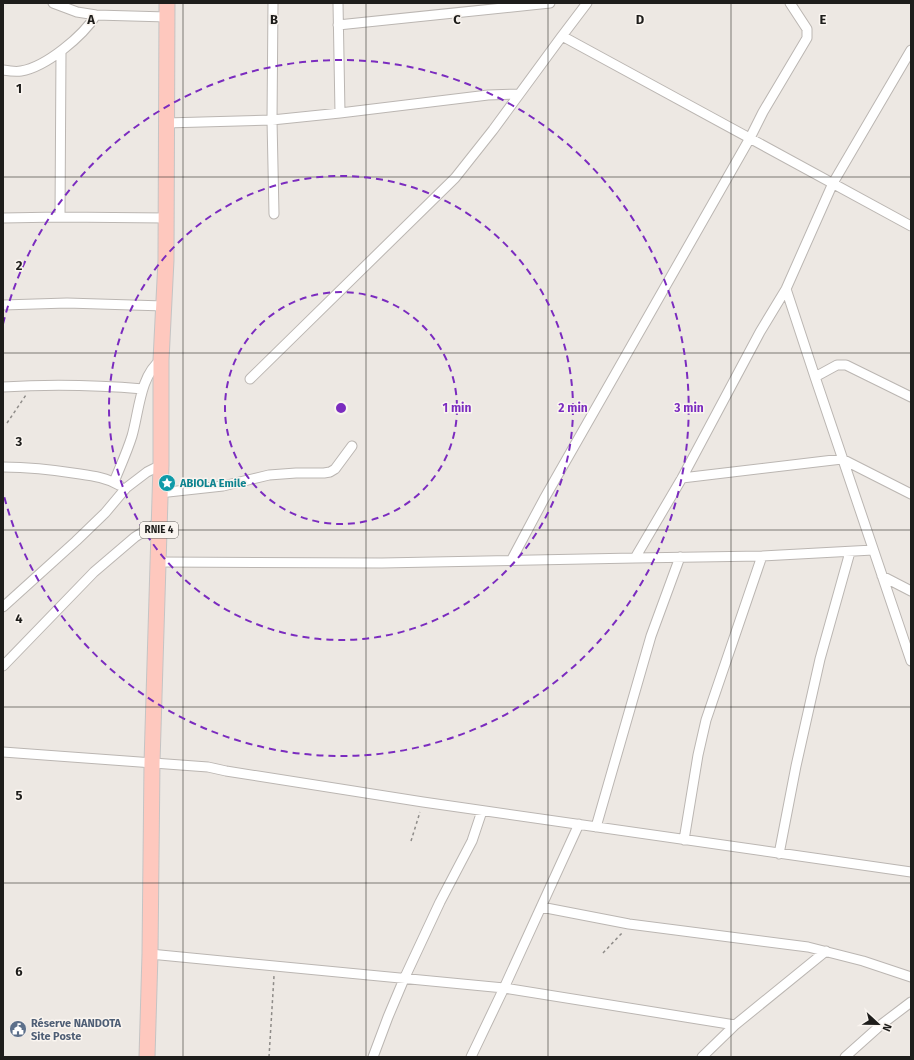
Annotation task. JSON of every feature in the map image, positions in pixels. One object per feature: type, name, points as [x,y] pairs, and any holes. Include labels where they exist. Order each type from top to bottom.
[{"type":"main road","name":"RNIE 4","points":[[147,1057],[150,954],[152,763],[161,465],[161,360],[166,218],[167,10]]},
{"type":"street","points":[[53,3],[77,12],[96,14],[167,10]]},
{"type":"street","points":[[273,3],[272,120],[274,214]]},
{"type":"street","points":[[338,3],[340,113]]},
{"type":"street","points":[[338,25],[550,3]]},
{"type":"street","points":[[250,379],[455,178],[493,130],[587,3]]},
{"type":"street","points":[[512,560],[544,499],[750,138],[763,112],[807,38],[807,29],[790,3]]},
{"type":"street","points":[[3,70],[21,71],[35,67],[61,51],[91,24],[96,14]]},
{"type":"street","points":[[562,36],[911,226]]},
{"type":"street","points":[[635,558],[682,478],[760,332],[786,289],[833,183],[911,50]]},
{"type":"street","points":[[60,217],[61,51]]},
{"type":"street","points":[[166,123],[272,120],[488,95],[519,94]]},
{"type":"street","points":[[3,218],[166,218]]},
{"type":"street","points":[[786,289],[911,661]]},
{"type":"street","points":[[3,305],[67,303],[164,306]]},
{"type":"street","points":[[114,482],[132,435],[150,370],[161,360]]},
{"type":"street","points":[[815,377],[838,365],[846,365],[911,397]]},
{"type":"street","points":[[3,387],[33,385],[100,386],[144,389]]},
{"type":"street","points":[[159,493],[223,486],[268,475],[296,473],[324,474],[335,469],[352,446]]},
{"type":"street","points":[[682,478],[842,459],[911,494]]},
{"type":"street","points":[[3,607],[76,542],[105,513],[126,488],[147,472],[161,465]]},
{"type":"street","points":[[3,467],[54,470],[114,482],[126,488]]},
{"type":"street","points":[[3,666],[104,562],[135,536],[159,522]]},
{"type":"street","points":[[159,562],[382,562],[762,556],[873,550]]},
{"type":"street","points":[[779,854],[796,766],[820,659],[850,552]]},
{"type":"street","points":[[684,840],[698,755],[706,720],[762,556]]},
{"type":"street","points":[[596,827],[651,636],[680,557]]},
{"type":"street","points":[[882,576],[911,591]]},
{"type":"street","points":[[3,752],[208,767],[226,772],[482,811],[911,872]]},
{"type":"street","points":[[373,1057],[404,979],[440,902],[472,841],[482,811]]},
{"type":"street","points":[[471,1057],[579,824]]},
{"type":"street","points":[[541,908],[630,924],[808,947],[863,961],[911,977]]},
{"type":"street","points":[[702,1057],[735,1026],[826,951]]},
{"type":"street","points":[[150,954],[504,988],[735,1026]]},
{"type":"street","points":[[845,1057],[882,1024],[911,1002]]},
{"type":"path","points":[[7,423],[33,385]]},
{"type":"path","points":[[411,841],[423,802]]},
{"type":"path","points":[[603,953],[630,924]]},
{"type":"path","points":[[269,1057],[275,966]]},
{"type":"place","name":"ABIOLA Emile","points":[[167,483]]},
{"type":"place","name":"Réserve NANDOTA Site Poste","points":[[18,1029]]}]
